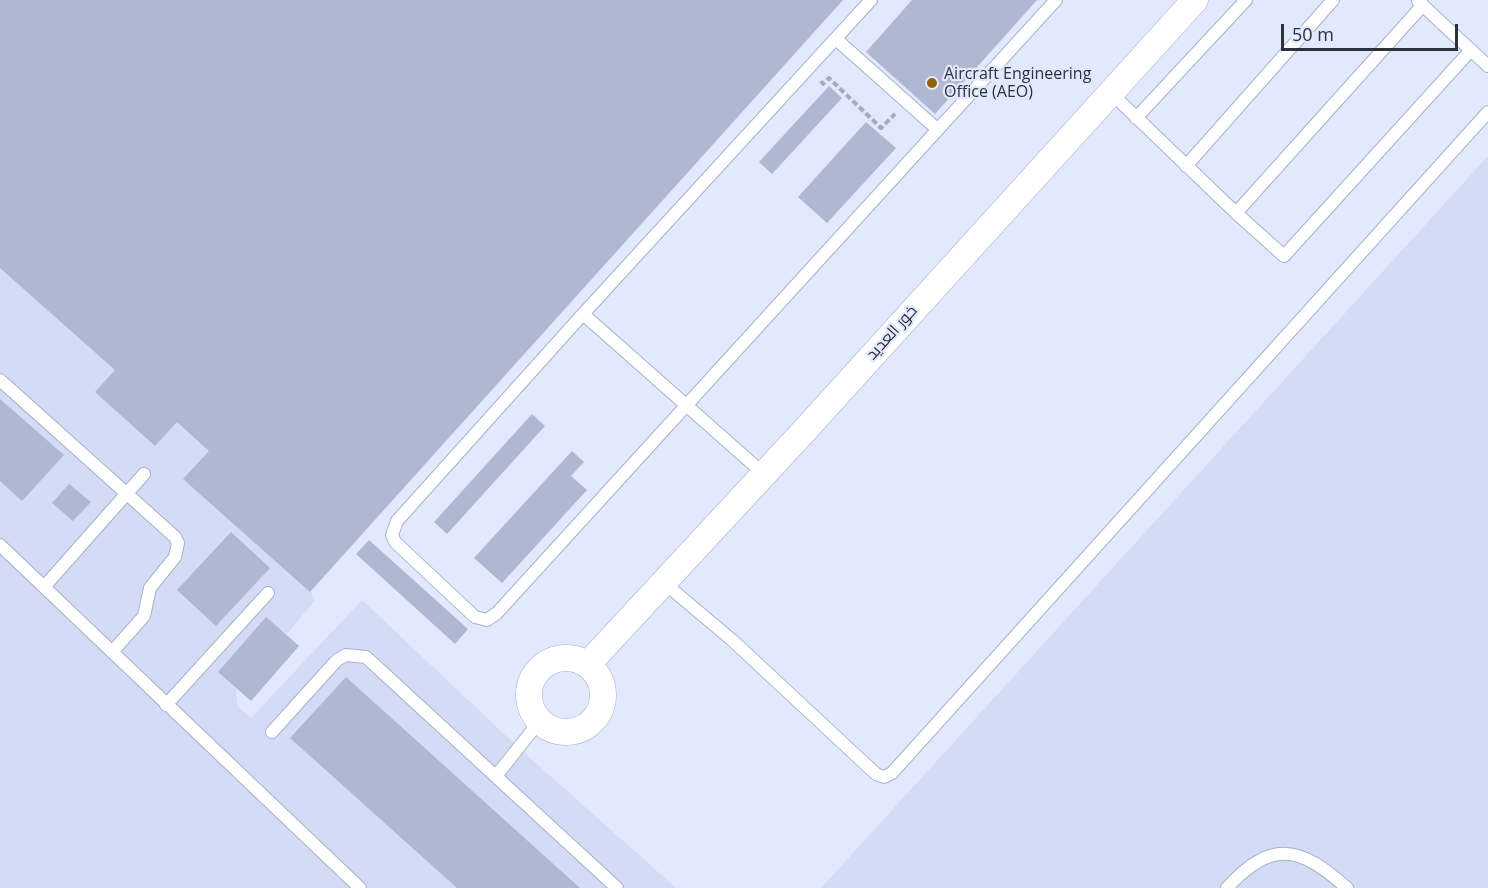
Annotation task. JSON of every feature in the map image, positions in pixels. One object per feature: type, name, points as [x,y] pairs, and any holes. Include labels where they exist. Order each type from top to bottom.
[{"type":"street","name":"خور العديد","points":[[588,664],[1195,0]]},
{"type":"street","points":[[564,657],[588,664],[602,683],[604,696],[602,708],[595,719],[574,732],[556,731],[539,722],[529,700],[529,688],[538,671],[552,660],[564,657]]},
{"type":"lane","points":[[871,0],[582,314],[408,507],[394,528],[392,535],[400,548],[475,617],[487,620],[497,613],[1056,0]]},
{"type":"lane","points":[[1136,118],[1246,0]]},
{"type":"lane","points":[[1186,166],[1333,0]]},
{"type":"lane","points":[[1236,213],[1420,3],[1488,66]]},
{"type":"lane","points":[[836,39],[937,129]]},
{"type":"lane","points":[[1110,92],[1284,256],[1471,50]]},
{"type":"lane","points":[[663,582],[732,640],[876,774],[884,777],[892,773],[1488,112]]},
{"type":"lane","points":[[582,314],[764,474]]},
{"type":"lane","points":[[0,380],[175,537],[178,551],[150,588],[141,621],[112,652]]},
{"type":"lane","points":[[44,586],[144,474]]},
{"type":"lane","points":[[0,545],[360,888]]},
{"type":"lane","points":[[166,705],[268,593]]},
{"type":"lane","points":[[272,732],[337,660],[346,655],[357,654],[366,657],[617,888]]},
{"type":"lane","points":[[496,776],[539,722]]},
{"type":"lane","points":[[1227,888],[1252,863],[1267,856],[1284,854],[1300,855],[1316,862],[1347,888]]},
{"type":"path","points":[[806,69],[823,84],[829,78],[881,128],[908,103]]},
{"type":"shaded area","points":[[0,0],[315,600],[286,635],[299,646],[251,701],[236,688],[238,707],[251,718],[362,600],[520,749],[676,888],[0,888]]},
{"type":"shaded area","points":[[1488,156],[1488,888],[821,888]]},
{"type":"building","points":[[0,0],[843,0],[310,592],[183,479],[209,451],[177,422],[155,446],[95,392],[115,370],[0,268]]},
{"type":"building","name":"Aircraft Engineering Office (AEO)","points":[[912,0],[1037,0],[935,114],[866,52]]},
{"type":"building","points":[[829,86],[842,98],[772,174],[759,162]]},
{"type":"building","points":[[866,122],[896,148],[827,223],[798,197]]},
{"type":"building","points":[[0,399],[64,455],[22,501],[0,481]]},
{"type":"building","points":[[532,414],[545,426],[447,534],[434,522]]},
{"type":"building","points":[[572,451],[584,462],[571,476],[587,490],[502,583],[474,558]]},
{"type":"building","points":[[69,484],[91,502],[73,521],[52,503]]},
{"type":"building","points":[[231,532],[270,568],[216,626],[177,590]]},
{"type":"building","points":[[369,540],[468,629],[455,644],[356,554]]},
{"type":"building","points":[[266,617],[299,646],[251,701],[218,672]]},
{"type":"building","points":[[346,677],[580,888],[457,888],[290,738]]},
{"type":"place","name":"Aircraft Engineering Office (AEO)","points":[[932,83]]}]
